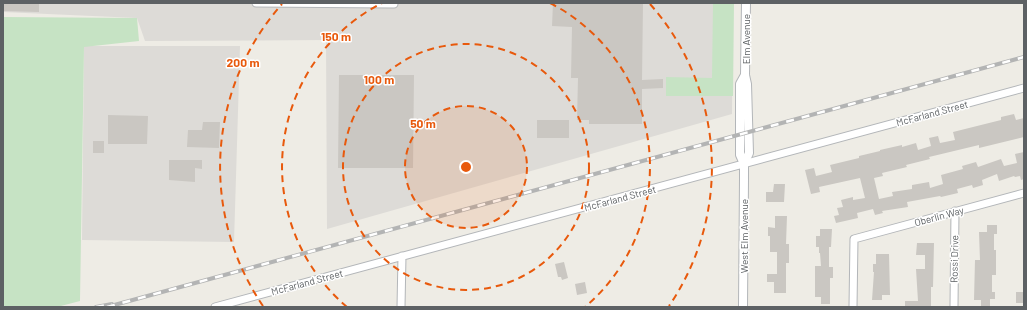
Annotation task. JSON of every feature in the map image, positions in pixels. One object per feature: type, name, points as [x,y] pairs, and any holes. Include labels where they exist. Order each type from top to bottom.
[{"type":"street","points":[[256,3],[394,4]]},
{"type":"street","name":"Elm Avenue","points":[[744,134],[747,84],[745,75],[746,3]]},
{"type":"street","name":"McFarland Street","points":[[216,307],[1024,88]]},
{"type":"street","name":"West Elm Avenue","points":[[743,307],[744,164],[749,153],[744,134]]},
{"type":"street","name":"Oberlin Way","points":[[853,307],[854,239],[1024,193]]},
{"type":"street","name":"Rossi Drive","points":[[954,307],[955,211]]},
{"type":"street","points":[[401,307],[402,256]]},
{"type":"shaded area","points":[[3,3],[733,3],[732,114],[327,229],[326,40],[145,41],[137,18],[3,12]]},
{"type":"shaded area","points":[[84,46],[240,46],[234,242],[82,240]]},
{"type":"green space","points":[[713,3],[734,3],[733,96],[666,96],[666,77],[712,78]]},
{"type":"green space","points":[[3,17],[137,18],[139,41],[84,47],[80,301],[57,307],[3,307]]},
{"type":"building","points":[[3,3],[39,3],[39,12],[3,11]]},
{"type":"building","points":[[553,3],[643,3],[642,80],[663,79],[663,88],[642,89],[642,124],[589,124],[589,120],[577,120],[578,78],[571,78],[572,27],[552,26]]},
{"type":"building","points":[[339,75],[414,75],[413,168],[338,168]]},
{"type":"building","points":[[1014,114],[1016,120],[1024,118],[1024,137],[979,148],[979,145],[929,157],[930,159],[906,165],[907,167],[882,173],[883,176],[874,178],[879,199],[893,196],[892,192],[912,189],[912,185],[929,182],[930,188],[943,184],[941,175],[963,169],[962,166],[976,162],[978,167],[1001,159],[1004,166],[1017,163],[1015,154],[1024,152],[1024,179],[1021,180],[1020,176],[1014,176],[999,181],[997,174],[982,180],[983,185],[973,188],[972,185],[957,189],[958,193],[907,202],[908,207],[882,211],[883,213],[875,215],[873,209],[857,213],[858,218],[836,223],[834,216],[839,215],[837,208],[843,207],[841,200],[853,197],[853,200],[865,198],[860,178],[819,187],[820,192],[811,194],[805,170],[814,168],[816,176],[832,172],[830,165],[859,158],[859,156],[880,150],[902,145],[902,147],[916,143],[918,150],[931,146],[929,138],[938,136],[940,143],[955,140],[953,132],[1001,120],[1001,117]]},
{"type":"building","points":[[108,115],[148,116],[147,144],[108,144]]},
{"type":"building","points":[[537,120],[569,120],[569,138],[537,138]]},
{"type":"building","points":[[203,122],[220,122],[219,148],[187,147],[188,130],[202,130]]},
{"type":"building","points":[[93,141],[104,141],[104,153],[93,153]]},
{"type":"building","points":[[169,160],[202,160],[202,169],[195,168],[195,182],[169,180]]},
{"type":"building","points":[[774,184],[785,184],[784,202],[766,202],[766,192],[773,192]]},
{"type":"building","points":[[775,216],[787,216],[786,244],[789,244],[789,263],[786,263],[786,293],[774,293],[774,282],[767,282],[767,274],[777,274],[777,252],[770,252],[770,236],[768,236],[768,227],[775,228]]},
{"type":"building","points":[[987,225],[997,225],[997,234],[994,234],[994,250],[996,250],[996,275],[992,275],[992,292],[995,292],[995,299],[990,299],[990,307],[981,307],[981,300],[974,300],[975,260],[980,260],[979,232],[987,232]]},
{"type":"building","points":[[820,229],[832,229],[831,247],[829,247],[829,267],[833,267],[833,278],[830,278],[830,304],[821,304],[821,297],[815,297],[815,266],[821,266],[819,247],[816,247],[816,236],[820,236]]},
{"type":"building","points":[[917,243],[934,243],[931,307],[905,307],[905,301],[918,301],[916,269],[925,269],[925,255],[916,255]]},
{"type":"building","points":[[876,254],[889,254],[890,295],[882,295],[882,300],[872,300],[874,272],[873,264],[876,264]]},
{"type":"building","points":[[564,262],[568,278],[562,280],[561,277],[558,277],[555,264]]},
{"type":"building","points":[[585,282],[587,293],[577,295],[575,284]]},
{"type":"building","points":[[1016,292],[1024,292],[1024,303],[1016,303]]},
{"type":"railway","points":[[107,307],[1024,57]]},
{"type":"railway","points":[[96,307],[112,304]]}]
